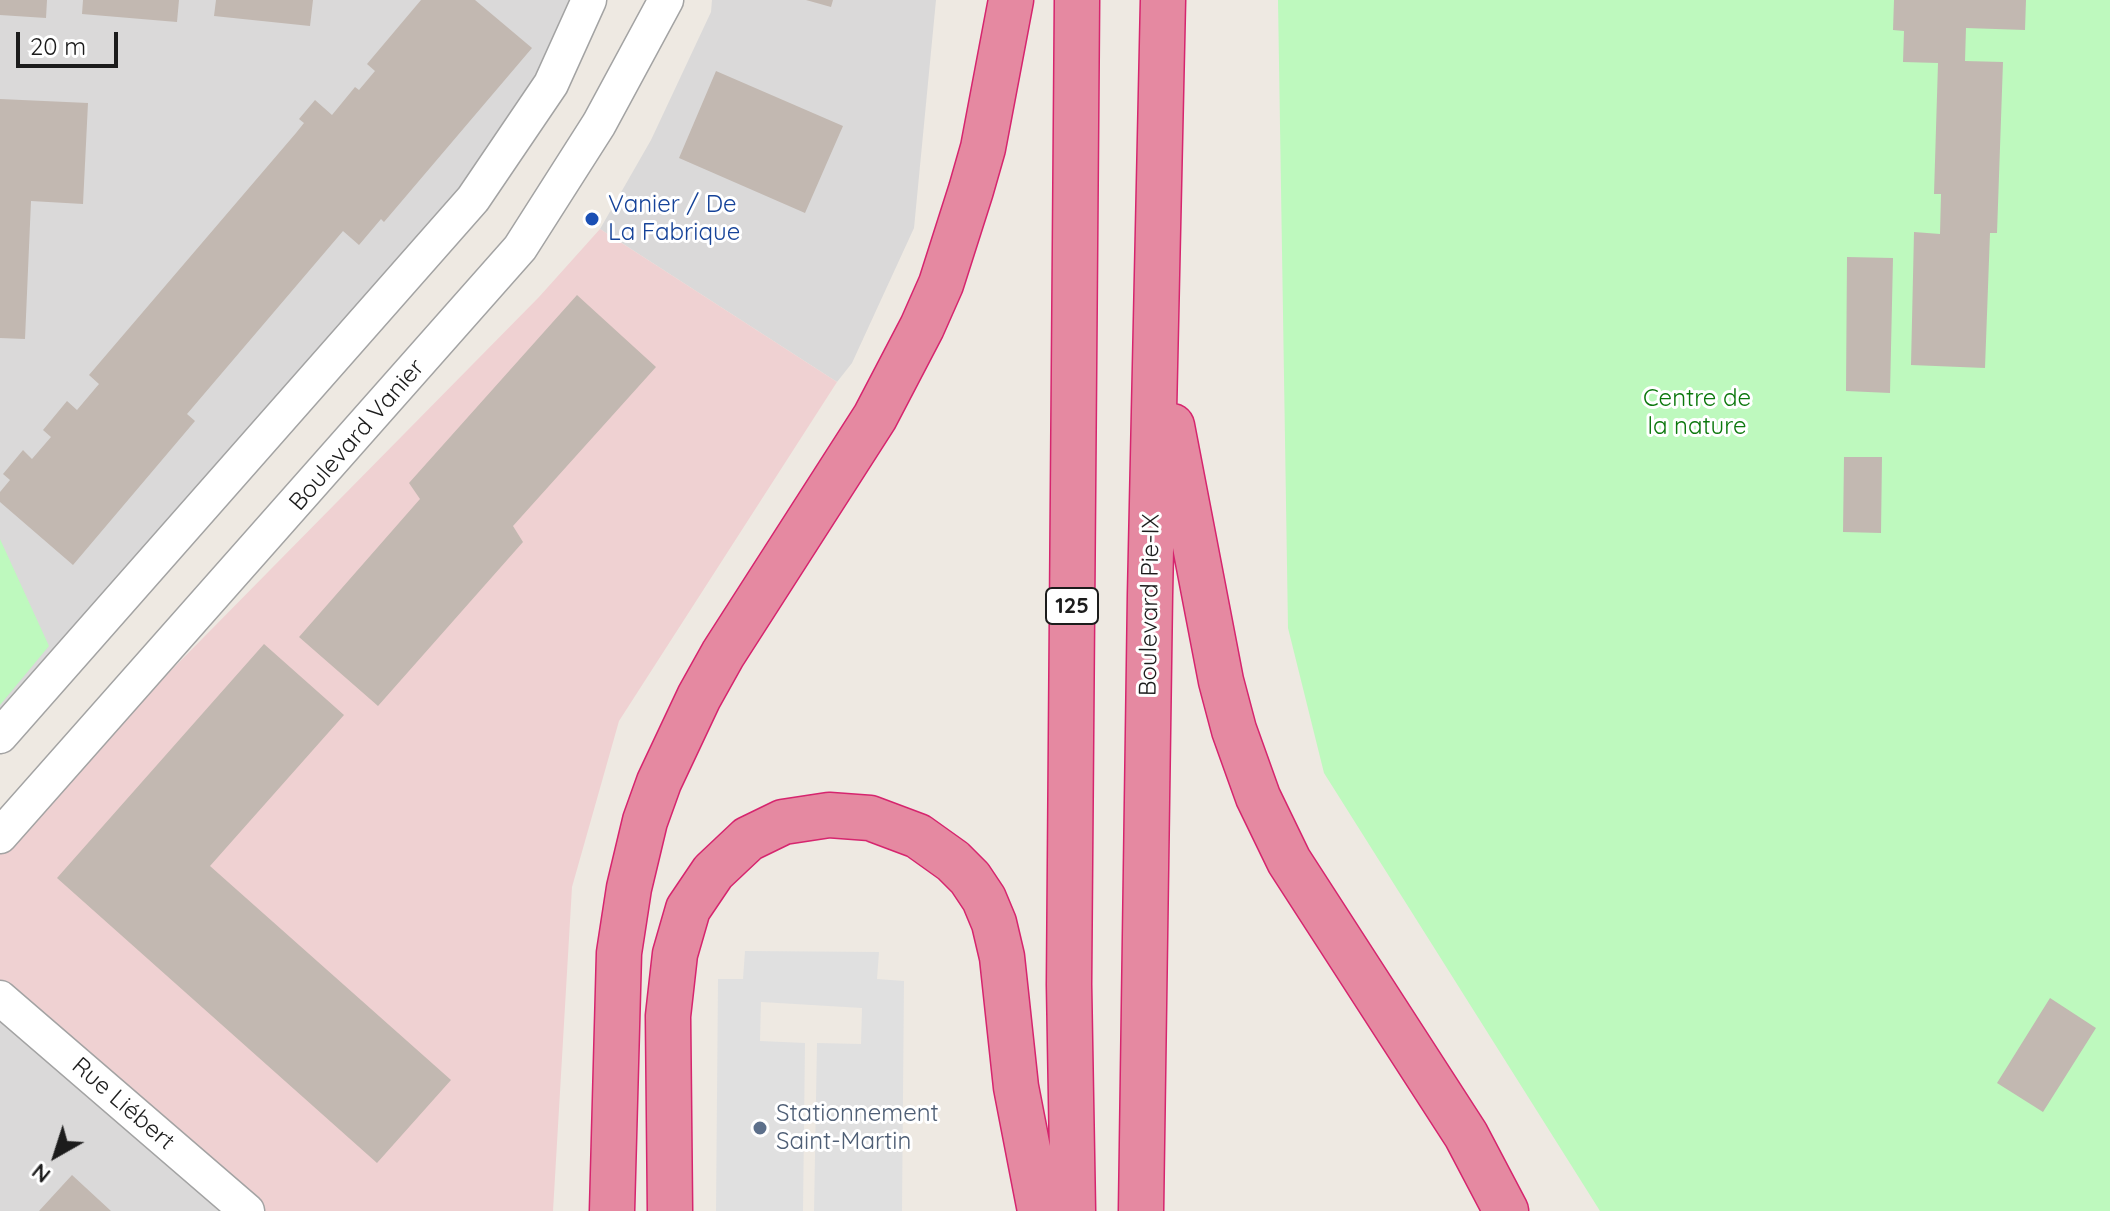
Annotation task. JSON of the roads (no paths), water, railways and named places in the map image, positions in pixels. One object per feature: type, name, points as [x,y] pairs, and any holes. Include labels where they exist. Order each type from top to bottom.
[{"type":"highway","points":[[612,1211],[619,953],[629,888],[645,821],[659,782],[723,654],[875,417],[922,327],[941,284],[983,148],[1011,0]]},
{"type":"highway","name":"125","points":[[1073,1211],[1069,969],[1077,0]]},
{"type":"highway","name":"Boulevard Pie-IX","points":[[1141,1211],[1142,1007],[1163,0]]},
{"type":"highway","points":[[1155,341],[1221,681],[1254,786],[1289,861],[1466,1135],[1506,1211]]},
{"type":"highway","points":[[670,1211],[668,1016],[672,971],[683,923],[695,897],[713,872],[748,839],[783,822],[829,815],[870,818],[918,836],[953,861],[970,878],[984,899],[994,923],[1002,957],[1016,1087],[1040,1211]]},
{"type":"street","points":[[0,736],[473,199],[551,84],[589,0]]},
{"type":"street","name":"Boulevard Vanier","points":[[0,836],[520,248],[599,124],[666,0]]},
{"type":"street","name":"Rue Liébert","points":[[0,998],[242,1209]]},
{"type":"place","name":"Vanier / De La Fabrique","points":[[592,219]]},
{"type":"place","name":"Stationnement Saint-Martin","points":[[760,1128]]},
{"type":"park label","name":"Centre de la nature","points":[[1697,413]]}]
